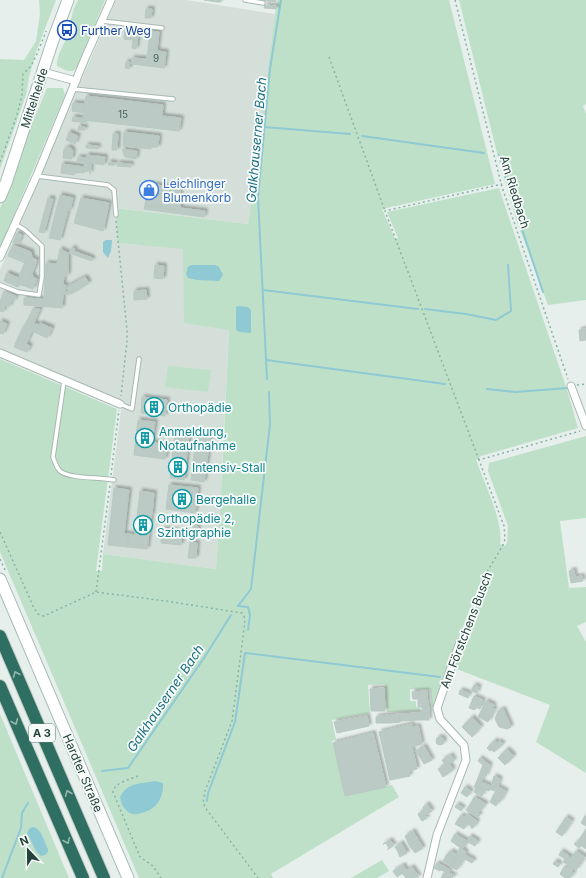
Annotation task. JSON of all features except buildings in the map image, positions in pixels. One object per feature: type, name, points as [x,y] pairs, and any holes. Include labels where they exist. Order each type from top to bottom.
[{"type":"highway","name":"A 3","points":[[0,636],[104,878]]},
{"type":"highway","name":"A 3","points":[[0,686],[83,878]]},
{"type":"main road","name":"Mittelheide","points":[[0,197],[11,169],[64,8],[68,0]]},
{"type":"main road","name":"Hardter Straße","points":[[0,579],[128,878]]},
{"type":"street","points":[[0,257],[111,0]]},
{"type":"street","points":[[43,72],[76,80]]},
{"type":"street","points":[[0,353],[120,404]]},
{"type":"street","points":[[570,386],[586,428]]},
{"type":"street","name":"Am Förstchens Busch","points":[[427,878],[437,835],[466,760],[464,745],[440,719],[437,708],[460,642]]},
{"type":"lane","points":[[245,0],[263,4]]},
{"type":"lane","points":[[102,21],[162,28]]},
{"type":"lane","points":[[73,89],[173,99]]},
{"type":"lane","points":[[36,176],[108,185],[114,190],[116,215]]},
{"type":"lane","points":[[0,285],[18,292],[39,295],[42,277],[42,246],[25,230],[15,224]]},
{"type":"lane","points":[[120,404],[132,409],[139,359]]},
{"type":"lane","points":[[64,381],[53,457],[55,464],[60,471],[68,475],[114,480]]},
{"type":"path","name":"Am Riedbach","points":[[455,0],[510,214],[570,386]]},
{"type":"path","name":"Am Förstchens Busch","points":[[329,57],[385,211],[504,526],[506,539],[487,572],[460,642]]},
{"type":"path","points":[[0,162],[17,115],[22,95],[22,74],[31,66]]},
{"type":"path","points":[[385,211],[502,184]]},
{"type":"path","points":[[480,460],[586,428]]},
{"type":"path","points":[[0,532],[38,614],[44,616],[96,592],[242,613],[245,618],[244,629],[232,721],[205,791],[203,803],[213,820],[258,878]]},
{"type":"path","points":[[138,776],[118,784],[114,787],[112,792],[140,857],[152,866],[161,878]]},
{"type":"shaded area","points":[[116,0],[186,0],[275,14],[248,224],[116,208],[118,243],[184,248],[184,274],[229,330],[216,569],[103,554],[122,402],[0,349],[0,270]]},
{"type":"green space","points":[[39,0],[56,0],[36,52],[26,95],[0,169],[0,59],[24,60],[36,41],[40,14]]},
{"type":"green space","points":[[78,0],[105,0],[77,67],[73,71],[67,71],[57,66],[57,62],[69,31]]},
{"type":"green space","points":[[278,0],[449,0],[495,184],[382,209],[395,239],[398,238],[387,212],[499,188],[568,393],[578,428],[481,456],[476,460],[496,514],[499,525],[500,544],[505,546],[507,543],[508,526],[488,471],[489,463],[586,436],[586,518],[560,521],[569,588],[586,587],[586,622],[577,626],[586,642],[586,773],[536,742],[550,705],[454,668],[488,573],[485,571],[442,680],[434,707],[432,707],[430,689],[410,689],[410,701],[416,701],[416,707],[420,708],[420,711],[387,712],[385,684],[368,685],[370,713],[332,720],[336,739],[332,741],[346,796],[392,785],[399,797],[271,874],[273,878],[139,878],[0,552],[0,359],[117,409],[96,571],[102,571],[103,554],[216,569],[229,330],[184,323],[183,249],[118,243],[115,208],[248,224]]},
{"type":"green space","points":[[459,0],[586,0],[586,104],[583,106],[586,114],[586,300],[548,305],[516,219],[498,157]]},
{"type":"green space","points":[[47,88],[63,88],[65,95],[0,248],[0,208]]},
{"type":"green space","points":[[168,366],[211,370],[208,392],[165,387]]},
{"type":"green space","points":[[0,714],[69,878],[0,878]]},
{"type":"green space","points":[[382,860],[389,871],[377,878],[351,878]]},
{"type":"water","points":[[106,240],[112,240],[111,251],[108,258],[103,252],[103,242]]},
{"type":"water","points":[[191,265],[215,265],[219,267],[223,275],[219,281],[188,278],[186,274],[188,267]]},
{"type":"water","points":[[236,307],[248,307],[251,310],[251,333],[236,330]]},
{"type":"water","points":[[155,781],[163,783],[163,788],[162,794],[155,806],[139,814],[132,814],[125,809],[120,797],[123,792],[135,784]]},
{"type":"water","points":[[32,827],[38,829],[44,839],[48,849],[48,852],[45,855],[41,856],[36,851],[27,833]]},
{"type":"waterway","name":"Galkhauserner Bach","points":[[267,379],[258,197],[270,69],[281,0]]},
{"type":"waterway","points":[[264,127],[350,134]]},
{"type":"waterway","points":[[362,136],[484,153]]},
{"type":"waterway","points":[[499,155],[507,182]]},
{"type":"waterway","points":[[514,205],[543,292]]},
{"type":"waterway","points":[[425,309],[466,314],[496,320],[511,311],[508,265]]},
{"type":"waterway","points":[[263,290],[418,309]]},
{"type":"waterway","points":[[266,360],[445,384]]},
{"type":"waterway","points":[[487,389],[515,392],[568,388]]},
{"type":"waterway","name":"Galkhauserner Bach","points":[[238,606],[251,589],[270,424],[269,392]]},
{"type":"waterway","points":[[238,606],[248,607],[250,615],[248,630]]},
{"type":"waterway","name":"Galkhauserner Bach","points":[[102,771],[128,768],[204,658],[231,615]]},
{"type":"waterway","points":[[207,801],[208,793],[235,722],[245,653],[440,677]]},
{"type":"waterway","name":"Galkhauserner Bach","points":[[2,878],[21,828],[22,813],[28,803]]},
{"type":"place","name":"Further Weg","points":[[67,30]]},
{"type":"place","name":"Leichlinger Blumenkorb","points":[[149,190]]},
{"type":"place","name":"Orthopädie","points":[[154,407]]},
{"type":"place","name":"Anmeldung, Notaufnahme","points":[[145,438]]},
{"type":"place","name":"Intensiv-Stall","points":[[178,467]]},
{"type":"place","name":"Bergehalle","points":[[182,499]]},
{"type":"place","name":"Orthopädie 2, Szintigraphie","points":[[143,525]]}]
